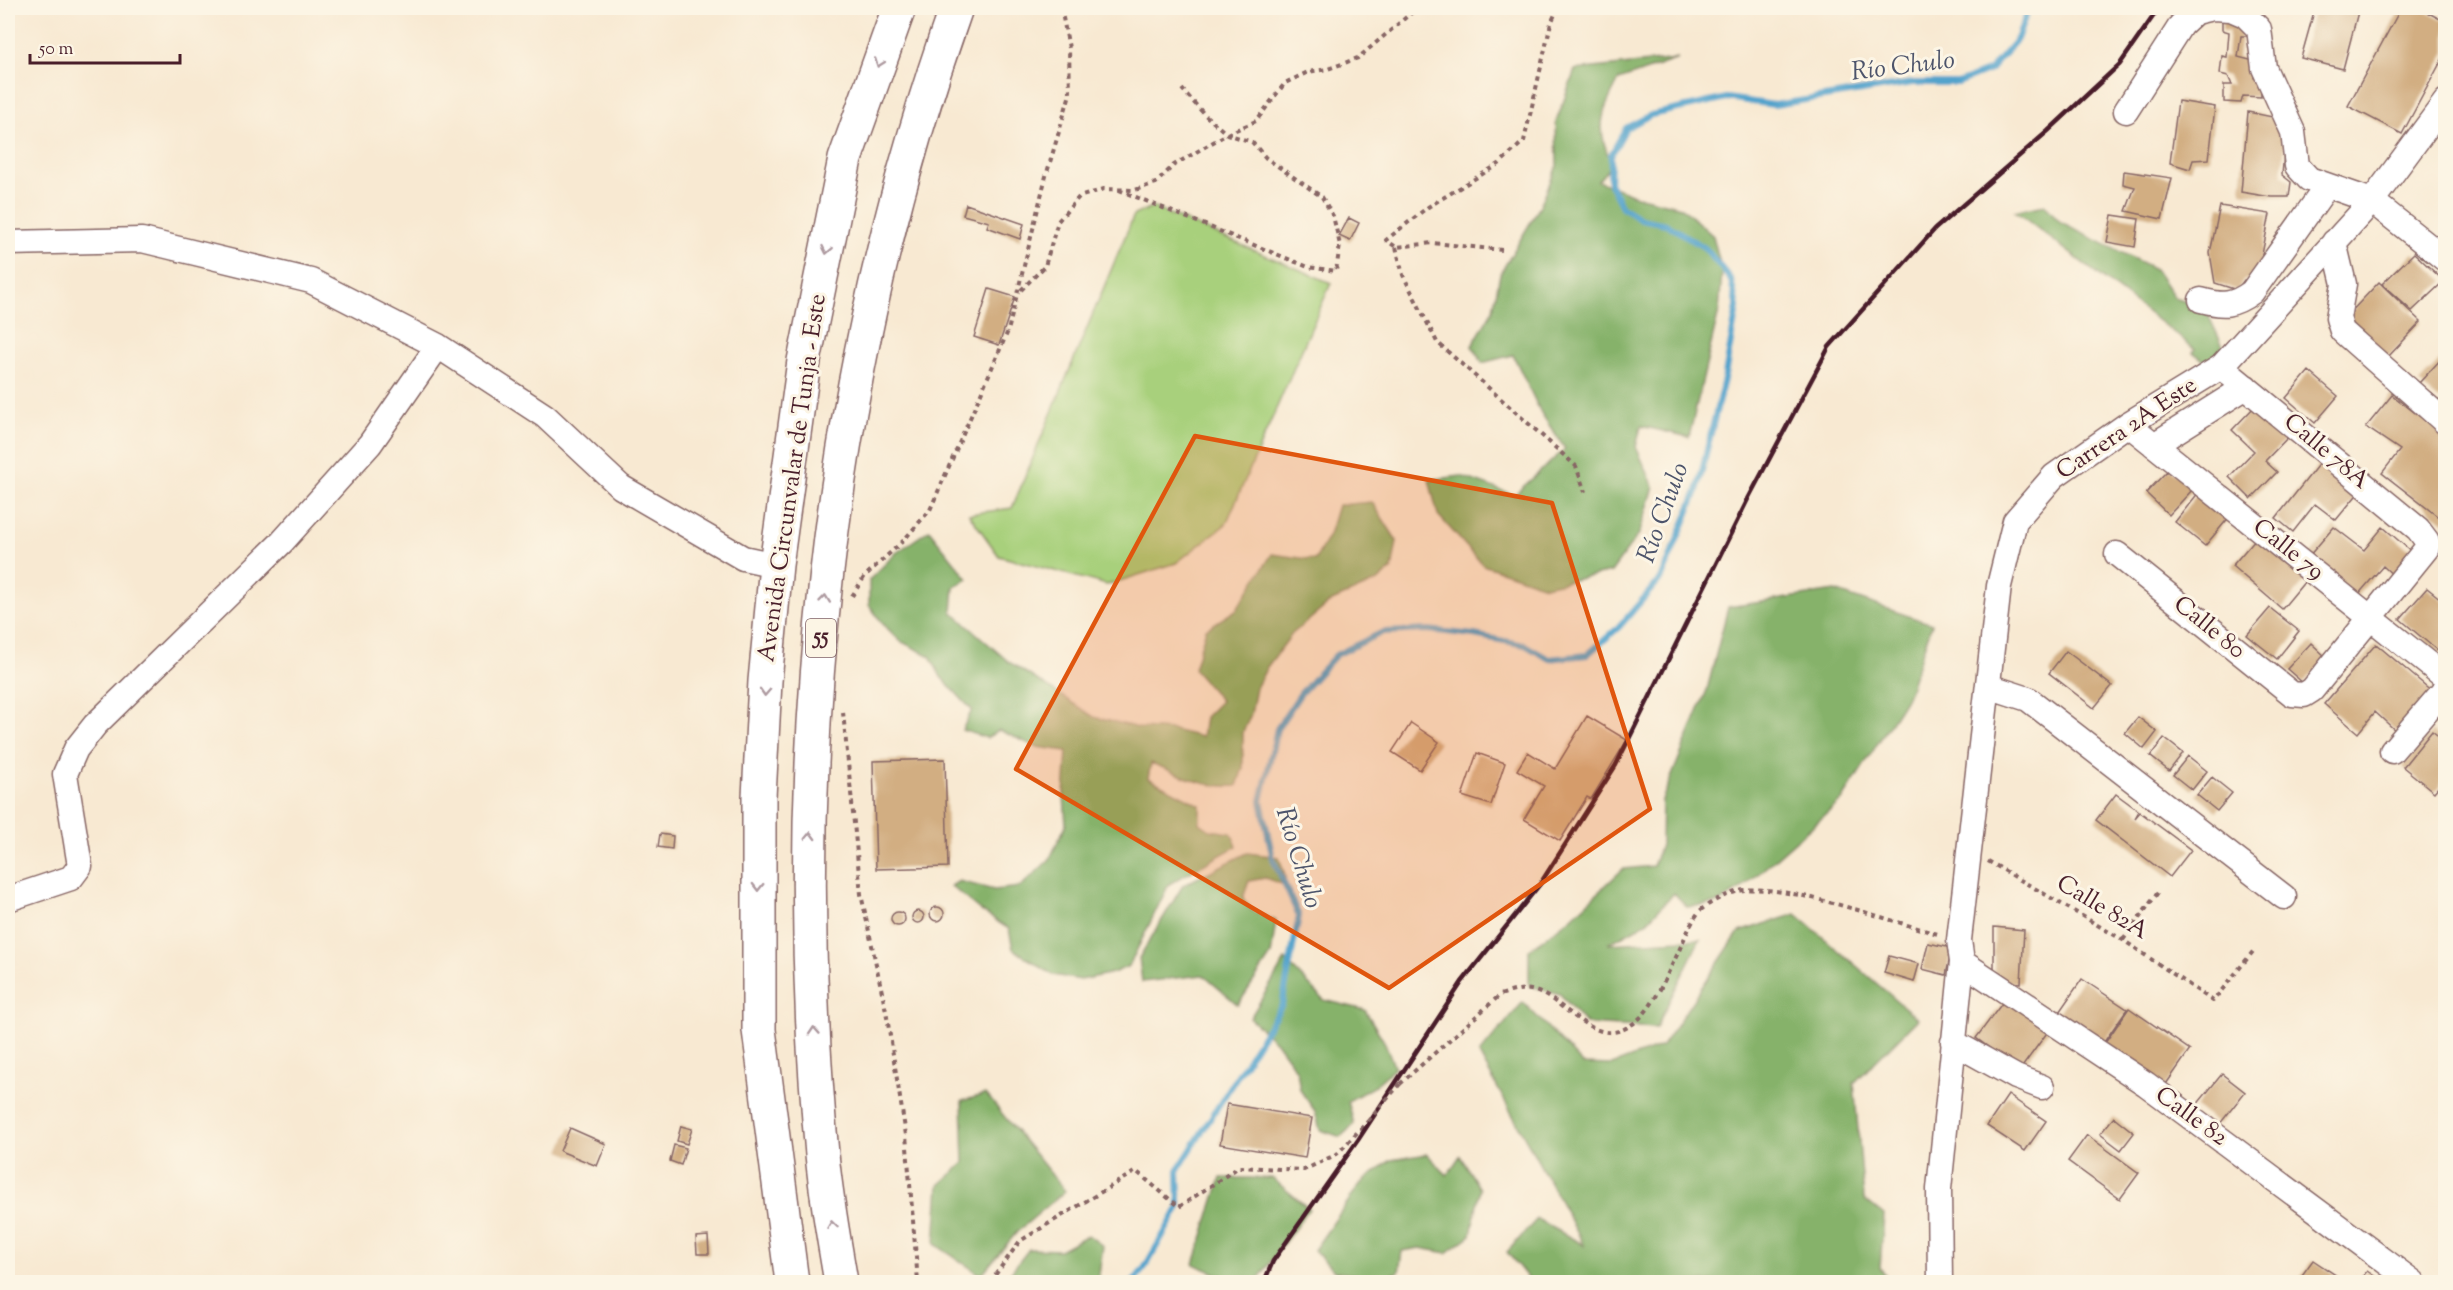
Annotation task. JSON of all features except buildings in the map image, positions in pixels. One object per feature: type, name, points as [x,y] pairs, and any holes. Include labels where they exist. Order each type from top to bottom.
[{"type":"highway","name":"Avenida Circunvalar de Tunja - Este","points":[[792,1282],[759,1030],[759,797],[765,681],[776,565],[804,361],[845,159],[899,8]]},
{"type":"highway","name":"Avenida Circunvalar de Tunja - Este","points":[[841,1282],[822,1155],[809,940],[812,724],[834,509],[872,297],[927,88],[956,8]]},
{"type":"street","points":[[2126,111],[2181,25],[2195,12],[2212,8],[2231,9],[2245,15],[2259,29],[2264,68],[2293,132],[2297,166],[2309,179],[2372,201],[2445,260]]},
{"type":"street","name":"Carrera 2A Este","points":[[1940,1282],[1939,1189],[1969,850],[1999,586],[2015,521],[2054,476],[2128,424],[2221,367],[2372,201],[2445,100]]},
{"type":"street","points":[[2201,300],[2223,306],[2237,303],[2252,292],[2328,186]]},
{"type":"street","points":[[8,243],[142,240],[311,281],[438,346],[545,416],[621,487],[743,558],[776,565]]},
{"type":"street","points":[[2334,242],[2344,284],[2338,318],[2342,331],[2445,423]]},
{"type":"street","points":[[8,899],[71,878],[80,866],[65,774],[76,749],[95,725],[174,651],[282,542],[370,444],[438,346]]},
{"type":"street","name":"Calle 78A","points":[[2221,367],[2418,529],[2427,541],[2427,548],[2371,616]]},
{"type":"street","points":[[2154,445],[2246,387]]},
{"type":"street","name":"Calle 79","points":[[2128,424],[2371,616],[2445,678]]},
{"type":"street","name":"Calle 80","points":[[2117,554],[2292,694],[2304,695],[2312,690],[2371,616]]},
{"type":"street","points":[[1988,686],[2028,699],[2284,897]]},
{"type":"street","points":[[2392,751],[2445,688]]},
{"type":"street","name":"Calle 82","points":[[1960,951],[2146,1084],[2414,1282]]},
{"type":"street","points":[[1953,1042],[2016,1077],[2042,1088]]},
{"type":"path","points":[[851,598],[865,576],[903,541],[930,510],[1008,331],[1020,291],[1046,176],[1071,94],[1070,48],[1061,8]]},
{"type":"path","points":[[1020,291],[1045,266],[1058,221],[1079,196],[1104,189],[1135,190],[1156,183],[1174,165],[1227,134],[1256,121],[1285,83],[1308,72],[1328,69],[1358,58],[1417,8]]},
{"type":"path","points":[[1558,8],[1551,23],[1524,141],[1499,164],[1428,207],[1386,240],[1396,247],[1403,275],[1437,342],[1576,466],[1585,492]]},
{"type":"path","points":[[1115,189],[1308,267],[1336,272],[1340,245],[1333,216],[1322,196],[1266,158],[1252,142],[1227,134],[1204,114],[1182,89]]},
{"type":"path","points":[[1396,247],[1433,243],[1502,250]]},
{"type":"path","points":[[842,705],[861,894],[886,1011],[906,1135],[918,1282]]},
{"type":"path","name":"Calle 82A","points":[[1969,850],[2123,940],[2213,1001],[2255,949]]},
{"type":"path","points":[[990,1282],[1020,1241],[1136,1171],[1179,1208],[1239,1167],[1304,1170],[1337,1154],[1400,1084],[1500,995],[1530,990],[1545,995],[1592,1028],[1605,1031],[1622,1030],[1638,1020],[1652,1004],[1700,910],[1741,891],[1786,892],[1960,951]]},
{"type":"path","points":[[2123,940],[2158,891]]},
{"type":"highlighted area","points":[[1195,436],[1552,503],[1650,809],[1389,988],[1016,769]]},
{"type":"green space","points":[[1678,59],[1619,80],[1602,121],[1603,140],[1612,164],[1598,181],[1637,196],[1681,207],[1713,236],[1722,271],[1719,311],[1689,437],[1641,426],[1636,447],[1654,487],[1639,534],[1611,572],[1545,586],[1483,565],[1438,515],[1429,480],[1461,476],[1514,495],[1565,449],[1541,413],[1513,355],[1482,363],[1472,346],[1493,310],[1500,274],[1539,208],[1557,166],[1556,122],[1575,70]]},
{"type":"green space","points":[[2045,205],[2061,223],[2155,269],[2175,298],[2205,308],[2227,355],[2216,370],[2193,352],[2195,349],[2015,211]]},
{"type":"green space","points":[[1152,207],[1331,283],[1226,524],[1176,563],[1107,585],[999,556],[969,514],[1012,508],[1134,215]]},
{"type":"green space","points":[[1372,502],[1397,541],[1392,569],[1378,581],[1332,601],[1292,634],[1267,667],[1256,688],[1251,714],[1243,732],[1243,768],[1237,786],[1202,783],[1151,763],[1148,778],[1200,805],[1200,823],[1210,830],[1231,833],[1237,846],[1169,884],[1129,966],[1113,973],[1081,980],[1053,975],[1013,949],[1009,929],[981,911],[951,886],[959,881],[994,890],[1020,887],[1049,860],[1066,825],[1064,795],[1067,751],[1036,747],[999,730],[987,738],[962,730],[972,710],[941,677],[930,656],[900,641],[883,624],[869,605],[869,580],[896,553],[929,530],[968,579],[954,587],[952,612],[1009,662],[1094,717],[1139,728],[1173,730],[1202,737],[1205,717],[1221,701],[1194,669],[1206,629],[1236,610],[1272,554],[1315,560],[1329,535],[1338,505]]},
{"type":"green space","points":[[1835,591],[1932,624],[1907,697],[1842,800],[1741,889],[1718,903],[1687,907],[1674,893],[1646,923],[1608,944],[1700,939],[1656,1028],[1586,1024],[1560,994],[1529,986],[1529,950],[1571,918],[1623,869],[1653,866],[1661,845],[1662,800],[1707,690],[1728,607]]},
{"type":"green space","points":[[1247,853],[1279,857],[1285,876],[1285,885],[1265,878],[1249,881],[1243,898],[1251,910],[1276,921],[1271,955],[1238,1005],[1203,975],[1142,982],[1139,958],[1183,885]]},
{"type":"green space","points":[[1796,914],[1918,1019],[1854,1083],[1864,1199],[1884,1215],[1880,1268],[1891,1282],[1531,1282],[1507,1252],[1537,1219],[1584,1245],[1479,1054],[1523,1002],[1583,1064],[1612,1065],[1662,1046],[1739,932]]},
{"type":"green space","points":[[1285,960],[1324,1000],[1365,1010],[1385,1043],[1395,1068],[1373,1087],[1348,1101],[1354,1124],[1341,1137],[1320,1130],[1315,1111],[1300,1090],[1297,1071],[1276,1042],[1250,1018]]},
{"type":"green space","points":[[986,1094],[1065,1191],[1017,1232],[981,1275],[935,1244],[939,1185],[964,1163],[962,1101]]},
{"type":"green space","points":[[1427,1154],[1447,1175],[1460,1156],[1480,1189],[1471,1235],[1447,1253],[1420,1248],[1402,1251],[1399,1272],[1379,1278],[1335,1272],[1314,1250],[1361,1183],[1391,1160]]},
{"type":"green space","points":[[1221,1178],[1272,1178],[1309,1209],[1256,1282],[1235,1282],[1194,1264]]},
{"type":"green space","points":[[1088,1235],[1103,1246],[1098,1282],[1003,1282],[1029,1249],[1060,1250]]},
{"type":"waterway","name":"Río Chulo","points":[[1133,1282],[1145,1267],[1179,1207],[1178,1170],[1282,1005],[1299,916],[1273,859],[1261,801],[1277,729],[1301,693],[1336,655],[1383,632],[1428,630],[1474,635],[1525,645],[1549,659],[1587,655],[1619,627],[1662,577],[1697,491],[1725,375],[1737,307],[1731,280],[1705,248],[1666,224],[1641,219],[1622,207],[1610,184],[1611,155],[1626,128],[1651,115],[1727,98],[1774,105],[1912,83],[1958,83],[1990,70],[2017,39],[2029,8]]},
{"type":"railway","points":[[1264,1282],[1273,1261],[1358,1140],[1462,982],[1540,884],[1616,765],[1748,499],[1829,347],[1935,229],[2048,131],[2120,64],[2159,8]]}]
